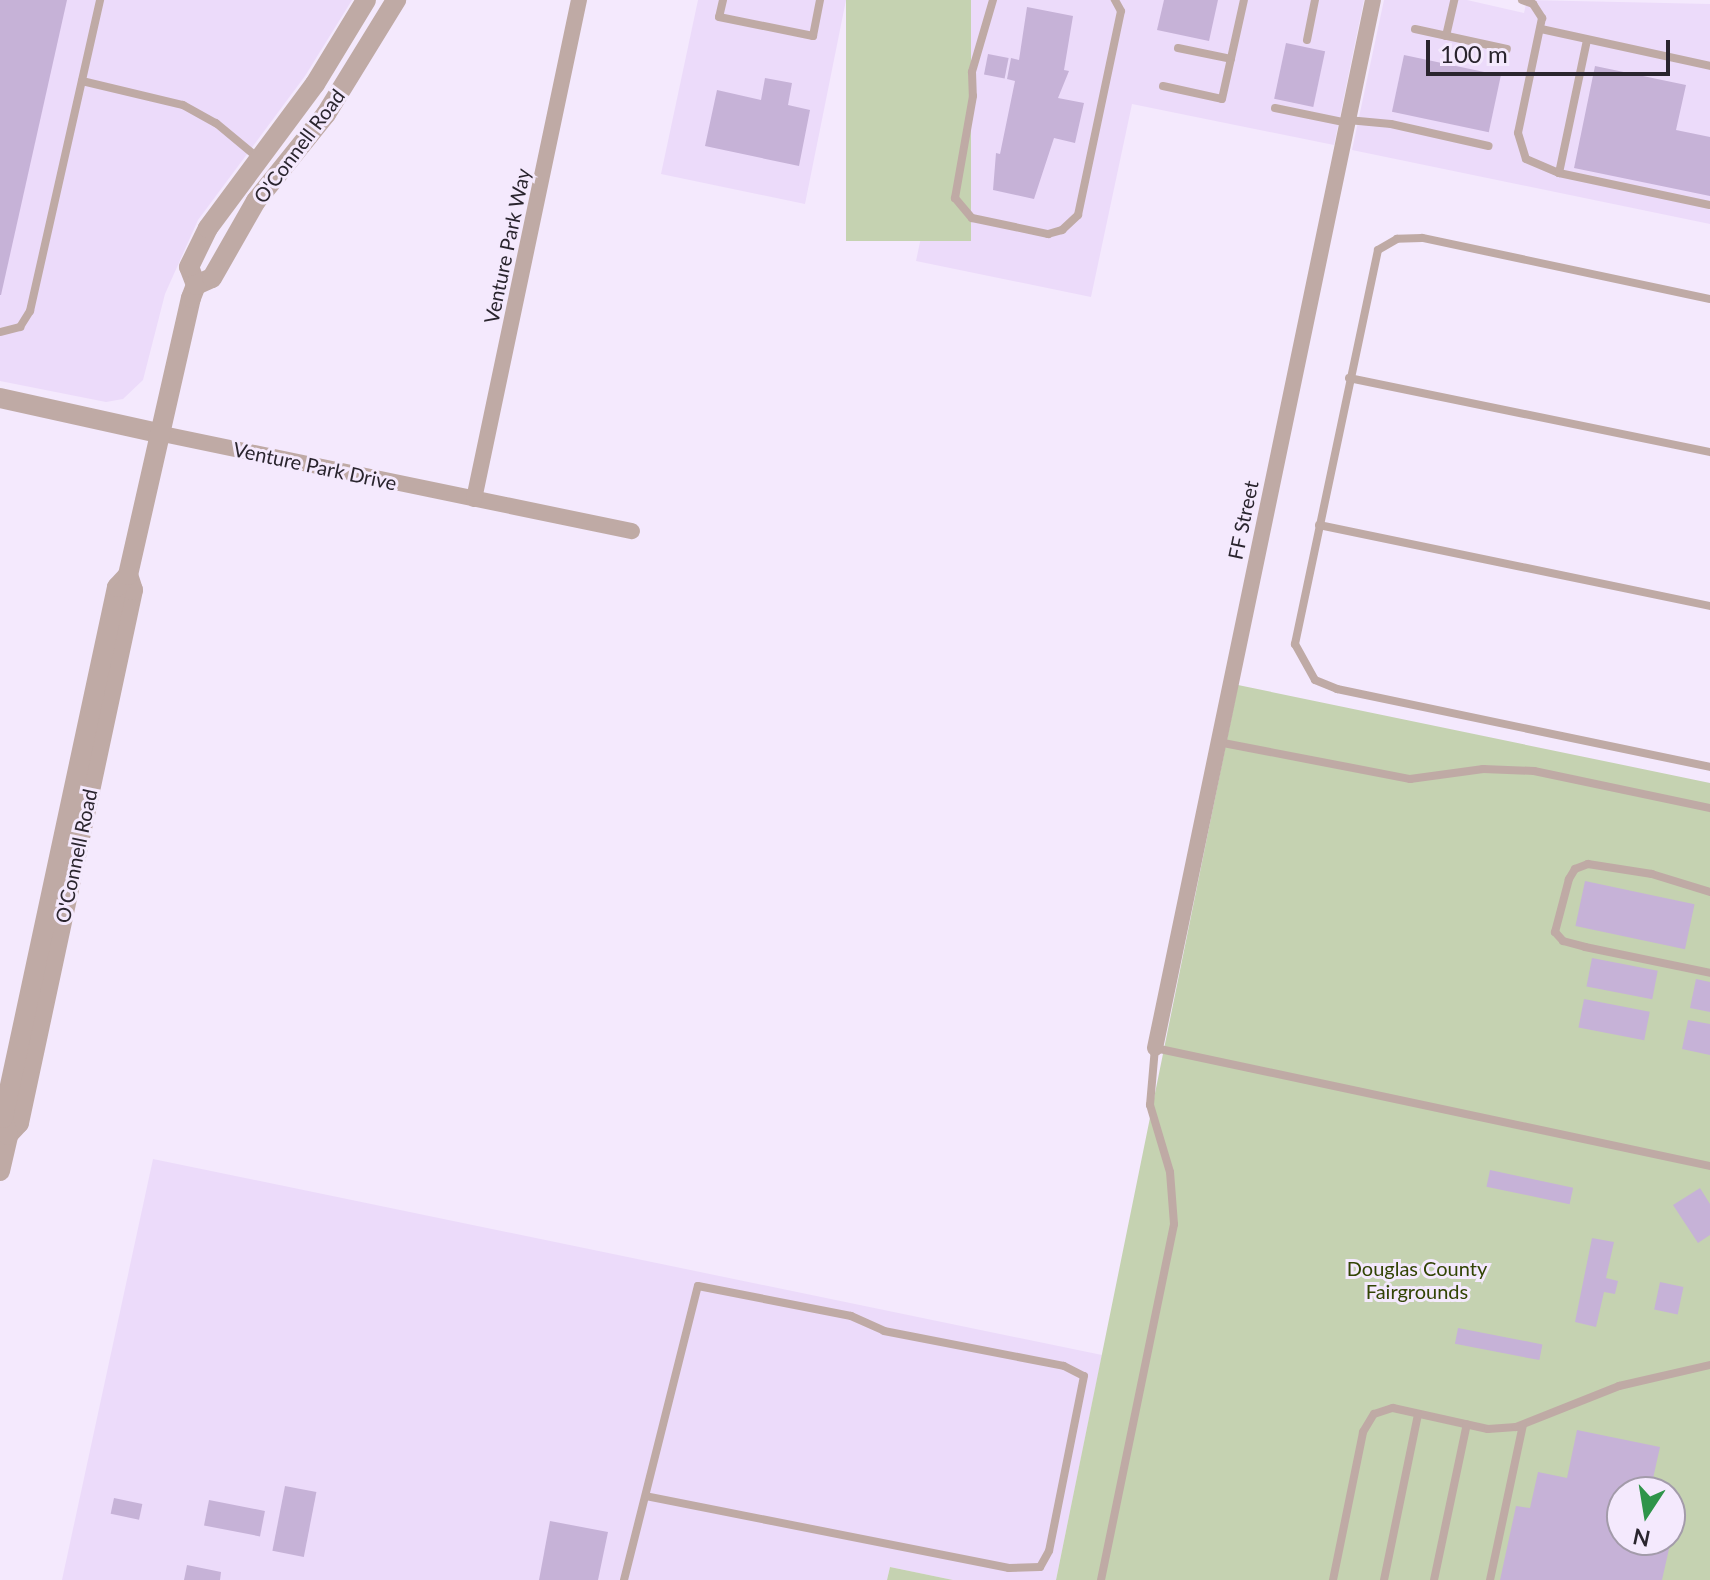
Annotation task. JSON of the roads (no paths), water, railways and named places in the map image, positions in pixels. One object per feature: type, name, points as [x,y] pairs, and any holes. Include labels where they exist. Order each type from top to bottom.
[{"type":"street","name":"O'Connell Road","points":[[0,1171],[8,1135],[19,1123],[133,590],[128,575],[158,433],[196,285],[189,267],[194,254],[258,157],[315,84],[366,0]]},
{"type":"street","name":"O'Connell Road","points":[[196,285],[212,278],[234,233],[326,114],[396,0]]},
{"type":"street","name":"Venture Park Way","points":[[474,499],[579,0]]},
{"type":"street","name":"FF Street","points":[[1155,1048],[1373,0]]},
{"type":"street","name":"Venture Park Drive","points":[[0,398],[632,531]]},
{"type":"lane","points":[[0,332],[20,327],[30,311],[100,0]]},
{"type":"lane","points":[[723,0],[719,17],[813,36],[820,0]]},
{"type":"lane","points":[[993,0],[972,72],[973,96],[955,198],[972,218],[1048,234],[1062,230],[1078,215],[1121,11],[1115,0]]},
{"type":"lane","points":[[1163,86],[1222,99],[1244,0]]},
{"type":"lane","points":[[1307,40],[1315,0]]},
{"type":"lane","points":[[1446,36],[1454,0]]},
{"type":"lane","points":[[1522,0],[1540,12],[1541,29],[1518,142],[1526,159],[1559,173],[1710,205]]},
{"type":"lane","points":[[1415,29],[1507,49]]},
{"type":"lane","points":[[1541,29],[1710,66]]},
{"type":"lane","points":[[1559,173],[1587,40]]},
{"type":"lane","points":[[1178,48],[1231,59]]},
{"type":"lane","points":[[82,81],[183,105],[216,123],[258,157]]},
{"type":"lane","points":[[1275,108],[1348,121],[1391,124],[1489,146]]},
{"type":"lane","points":[[1710,299],[1422,238],[1397,239],[1378,250],[1372,261],[1295,644],[1315,680],[1710,767]]},
{"type":"lane","points":[[1349,378],[1710,452]]},
{"type":"lane","points":[[1319,525],[1710,606]]},
{"type":"lane","points":[[1217,742],[1410,779],[1483,769],[1534,771],[1710,808]]},
{"type":"lane","points":[[1710,892],[1652,874],[1588,864],[1575,869],[1569,879],[1555,932],[1563,941],[1585,947],[1710,973]]},
{"type":"lane","points":[[1101,1580],[1174,1224],[1170,1172],[1150,1105],[1155,1048],[1710,1166]]},
{"type":"lane","points":[[624,1580],[698,1286],[851,1316],[884,1331],[1064,1366],[1084,1376],[1049,1551],[1040,1567],[1009,1568],[646,1496]]},
{"type":"lane","points":[[1333,1580],[1368,1421],[1383,1409],[1488,1429],[1523,1425],[1619,1386],[1710,1365]]},
{"type":"lane","points":[[1384,1580],[1418,1414]]},
{"type":"lane","points":[[1434,1580],[1467,1424]]},
{"type":"lane","points":[[1490,1580],[1523,1425]]},
{"type":"park label","name":"Douglas County Fairgrounds","points":[[1417,1280]]}]
